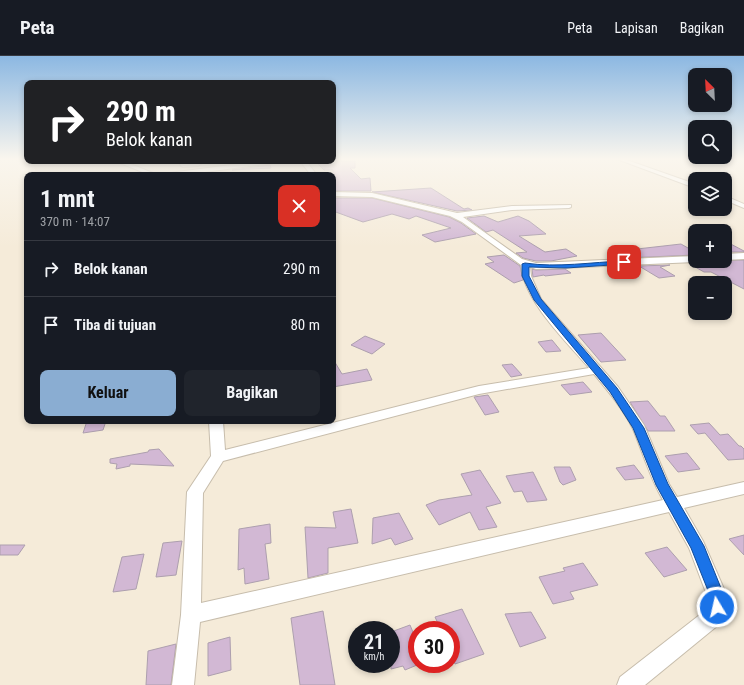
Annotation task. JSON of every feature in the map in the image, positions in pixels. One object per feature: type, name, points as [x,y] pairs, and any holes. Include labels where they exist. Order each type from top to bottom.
[{"type":"street","points":[[336,194],[372,195],[440,210],[455,216],[483,233],[525,264],[536,266],[566,266],[688,258]]},
{"type":"street","points":[[732,201],[744,206]]},
{"type":"street","points":[[455,216],[511,208],[569,206]]},
{"type":"street","points":[[732,257],[744,256]]},
{"type":"street","points":[[525,264],[526,276],[537,300],[614,390],[639,428],[662,485],[697,546],[718,598],[715,615],[628,685]]},
{"type":"street","points":[[218,457],[479,390],[596,370]]},
{"type":"street","points":[[183,685],[191,615],[195,492],[218,457],[216,424]]},
{"type":"street","points":[[191,615],[744,488]]},
{"type":"building","points":[[336,188],[371,188],[371,191],[336,191]]},
{"type":"building","points":[[432,188],[464,209],[468,208],[472,210],[457,211],[372,192]]},
{"type":"building","points":[[336,198],[372,198],[449,217],[461,223],[476,234],[435,242],[422,235],[451,228],[416,216],[409,219],[392,214],[363,222],[336,212]]},
{"type":"building","points":[[484,216],[498,222],[518,216],[529,221],[546,234],[519,236],[545,252],[566,249],[577,256],[551,261],[536,261],[523,258],[516,253],[527,252],[493,230],[486,232],[467,218]]},
{"type":"building","points":[[681,244],[688,248],[688,255],[625,258],[612,249],[637,249]]},
{"type":"building","points":[[732,245],[744,251],[732,252]]},
{"type":"building","points":[[504,255],[520,266],[523,280],[514,283],[485,264],[494,262],[487,257]]},
{"type":"building","points":[[732,260],[744,260],[744,289],[732,283],[732,276],[719,276],[711,272],[704,272],[697,268],[732,268]]},
{"type":"building","points":[[670,265],[660,267],[675,276],[659,278],[639,266]]},
{"type":"building","points":[[532,269],[565,269],[571,273],[533,277]]},
{"type":"building","points":[[601,333],[626,360],[601,362],[578,335]]},
{"type":"building","points":[[365,336],[385,344],[372,354],[351,345]]},
{"type":"building","points":[[552,340],[561,351],[546,352],[538,342]]},
{"type":"building","points":[[336,364],[342,374],[367,369],[372,380],[336,386]]},
{"type":"building","points":[[512,364],[522,375],[511,377],[502,365]]},
{"type":"building","points":[[583,382],[592,392],[570,395],[561,385]]},
{"type":"building","points":[[488,395],[499,412],[485,415],[474,397]]},
{"type":"building","points":[[648,401],[660,416],[665,416],[675,431],[648,431],[630,402]]},
{"type":"building","points":[[709,423],[720,435],[728,434],[739,446],[744,449],[744,459],[728,460],[705,433],[698,434],[690,425]]},
{"type":"building","points":[[86,424],[105,424],[103,430],[83,433]]},
{"type":"building","points":[[159,449],[174,466],[130,464],[130,466],[116,469],[117,464],[110,463],[110,459]]},
{"type":"building","points":[[687,453],[700,469],[678,472],[665,456]]},
{"type":"building","points":[[634,465],[644,478],[625,480],[616,468]]},
{"type":"building","points":[[554,467],[570,467],[576,480],[563,485],[560,482]]},
{"type":"building","points":[[480,470],[501,503],[486,507],[497,527],[479,530],[470,512],[439,525],[426,505],[439,500],[472,495],[461,474]]},
{"type":"building","points":[[533,472],[547,500],[527,502],[522,491],[514,492],[506,476]]},
{"type":"building","points":[[351,509],[358,543],[328,548],[328,573],[308,578],[305,527],[336,528],[333,512]]},
{"type":"building","points":[[399,513],[413,539],[395,545],[391,538],[372,544],[373,518]]},
{"type":"building","points":[[270,524],[271,543],[265,544],[269,579],[245,584],[244,568],[238,570],[239,529]]},
{"type":"building","points":[[744,535],[744,555],[729,539]]},
{"type":"building","points":[[182,541],[176,575],[156,577],[163,543]]},
{"type":"building","points":[[0,545],[25,545],[18,555],[0,555]]},
{"type":"building","points":[[667,547],[687,570],[664,577],[645,553]]},
{"type":"building","points":[[144,554],[136,589],[113,592],[122,557]]},
{"type":"building","points":[[583,563],[598,585],[570,592],[574,599],[553,604],[539,577],[565,571],[563,568]]},
{"type":"building","points":[[462,609],[484,654],[460,662],[460,621],[437,621],[435,617]]},
{"type":"building","points":[[323,611],[335,685],[300,685],[291,618]]},
{"type":"building","points":[[531,612],[546,638],[520,647],[505,614]]},
{"type":"building","points":[[408,626],[408,669],[405,670],[403,666],[400,667],[400,629]]},
{"type":"building","points":[[230,637],[231,670],[208,676],[208,643]]},
{"type":"building","points":[[176,644],[171,685],[146,685],[148,651]]},
{"type":"route","points":[[624,262],[566,266],[536,266],[525,264],[526,276],[537,300],[614,390],[639,428],[662,485],[697,546],[718,598],[717,607]]}]
